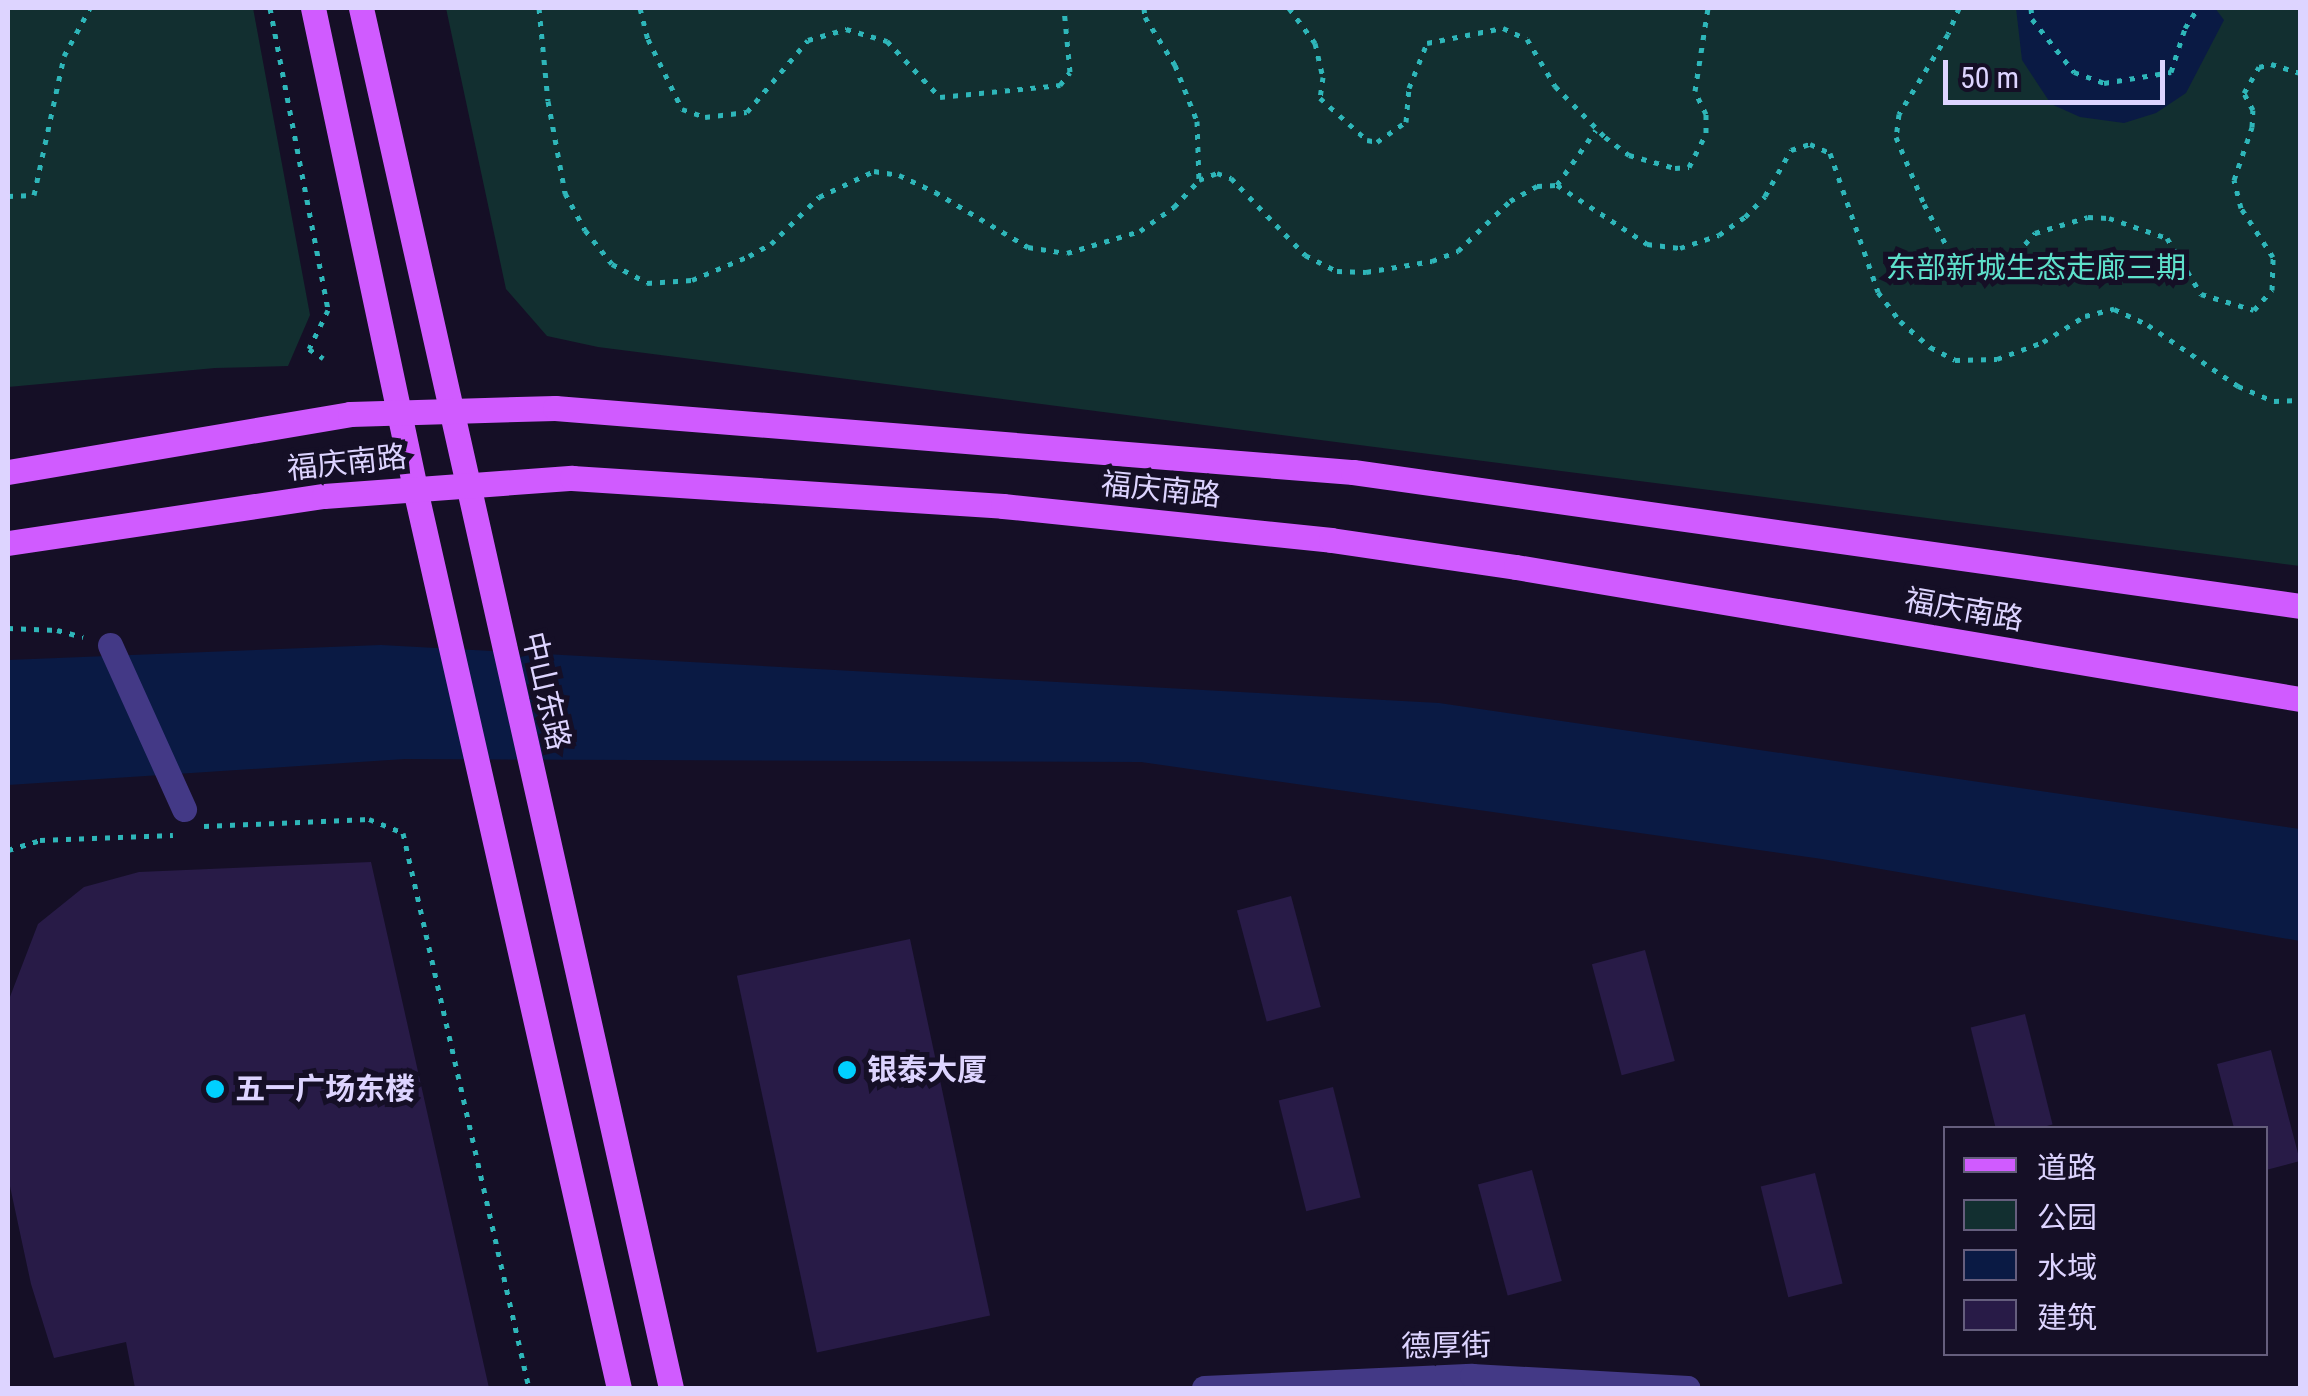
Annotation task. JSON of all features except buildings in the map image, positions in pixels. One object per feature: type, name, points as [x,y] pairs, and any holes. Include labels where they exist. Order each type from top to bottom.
[{"type":"main road","points":[[314,8],[414,489],[619,1388]]},
{"type":"main road","name":"中山东路","points":[[361,8],[671,1388]]},
{"type":"main road","name":"福庆南路","points":[[8,472],[350,414],[555,408],[1353,472],[2300,606]]},
{"type":"main road","name":"福庆南路","points":[[8,543],[324,496],[572,478],[1003,506],[1331,540],[1516,566],[2300,700]]},
{"type":"street","points":[[110,645],[185,818]]},
{"type":"street","name":"德厚街","points":[[1204,1388],[1472,1376],[1688,1388]]},
{"type":"path","points":[[8,196],[34,196],[64,56],[90,8]]},
{"type":"path","points":[[270,8],[328,310],[310,349],[322,358]]},
{"type":"path","points":[[539,8],[550,116],[565,193],[585,230],[612,264],[647,283],[692,280],[749,256],[771,244],[819,198],[874,171],[899,176],[934,192],[1028,248],[1067,253],[1140,231],[1174,207],[1199,180],[1218,173],[1231,178],[1304,255],[1338,271],[1366,272],[1432,261],[1458,251],[1510,200],[1537,186],[1558,185],[1647,244],[1680,248],[1718,235],[1746,217],[1765,196],[1792,150],[1810,144],[1830,153],[1878,292],[1900,321],[1956,360],[1998,358],[2044,342],[2085,316],[2114,309],[2148,325],[2238,386],[2274,402],[2300,400]]},
{"type":"path","points":[[640,8],[648,39],[682,109],[705,117],[747,112],[808,40],[846,29],[887,42],[940,97],[1060,86],[1070,72],[1064,8]]},
{"type":"path","points":[[1144,8],[1145,17],[1175,64],[1197,121],[1199,180]]},
{"type":"path","points":[[1289,8],[1315,42],[1323,78],[1320,98],[1367,140],[1377,142],[1406,122],[1408,88],[1428,43],[1503,28],[1515,30],[1526,39],[1555,86],[1596,129],[1629,155],[1689,167],[1706,134],[1706,114],[1695,92],[1708,8]]},
{"type":"path","points":[[1958,8],[1948,34],[1899,114],[1896,136],[1951,254],[1990,276],[1999,273],[2035,233],[2088,217],[2108,218],[2167,238],[2201,294],[2254,310],[2272,290],[2272,257],[2241,208],[2234,180],[2252,127],[2253,110],[2244,92],[2259,67],[2271,64],[2300,73]]},
{"type":"path","points":[[2032,8],[2032,19],[2074,72],[2104,83],[2171,72],[2185,28],[2198,8]]},
{"type":"path","points":[[1558,185],[1596,129]]},
{"type":"path","points":[[8,628],[57,630],[110,645]]},
{"type":"path","points":[[8,850],[40,840],[179,834],[185,818],[369,820],[403,833],[529,1388]]},
{"type":"green space","points":[[8,8],[253,8],[310,315],[288,366],[215,368],[8,387]]},
{"type":"green space","name":"东部新城生态走廊三期","points":[[446,8],[2300,8],[2300,566],[598,347],[547,336],[506,289]]},
{"type":"water","points":[[2016,8],[2215,8],[2224,20],[2186,93],[2156,113],[2124,123],[2080,117],[2051,104],[2022,60]]},
{"type":"water","points":[[381,645],[1439,703],[2300,829],[2300,941],[1822,859],[1141,762],[405,759],[8,785],[8,660]]},
{"type":"place","name":"银泰大厦","points":[[847,1070]]},
{"type":"place","name":"五一广场东楼","points":[[215,1089]]}]
